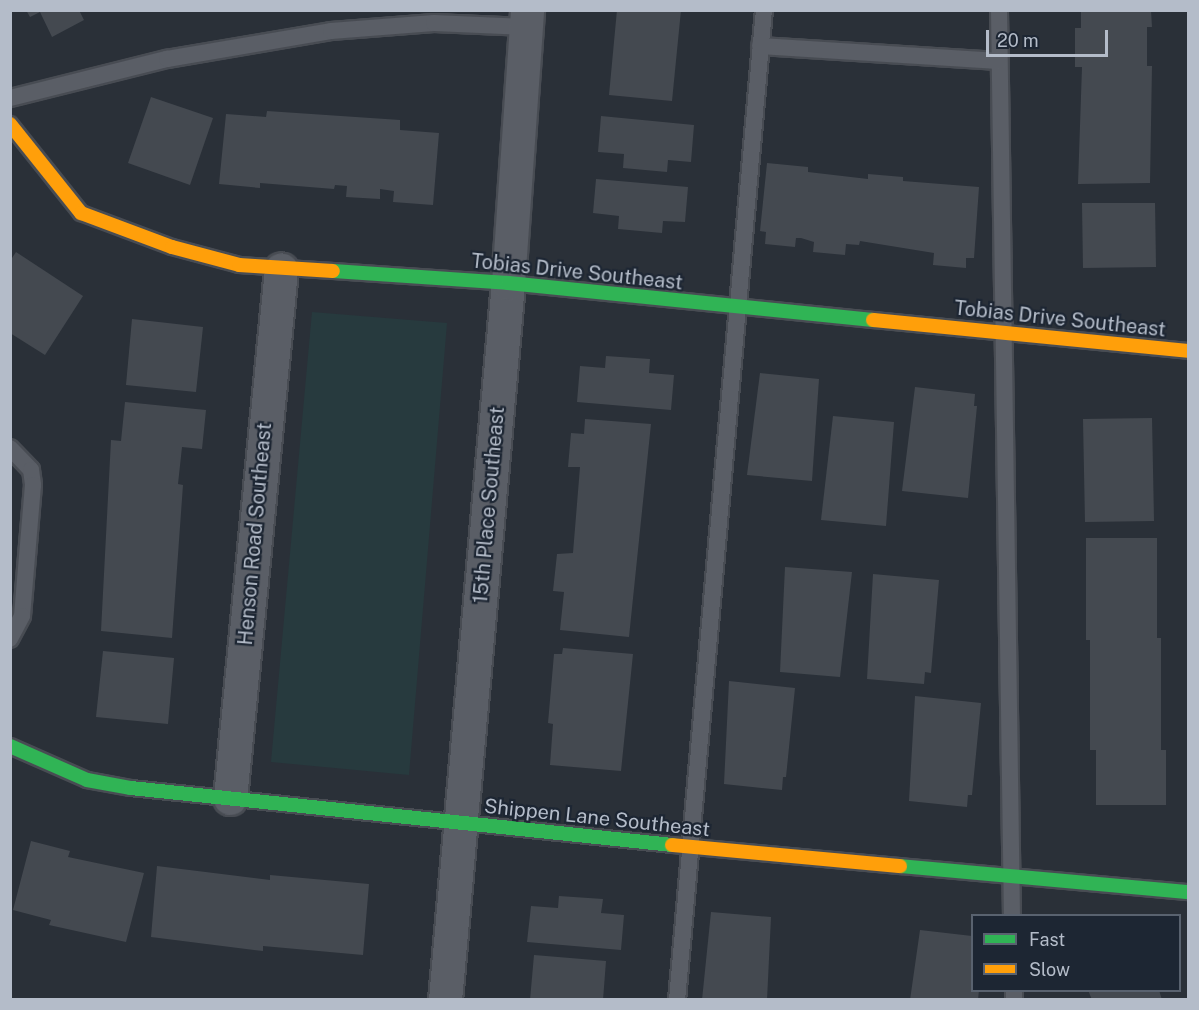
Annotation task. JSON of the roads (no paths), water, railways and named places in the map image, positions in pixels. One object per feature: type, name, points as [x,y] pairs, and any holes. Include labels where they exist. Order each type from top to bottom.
[{"type":"street","name":"15th Place Southeast","points":[[445,999],[508,283],[527,19]]},
{"type":"street","name":"Tobias Drive Southeast","points":[[10,124],[81,213],[172,247],[239,265],[508,283],[1188,351]]},
{"type":"street","name":"Henson Road Southeast","points":[[230,798],[281,269]]},
{"type":"street","name":"Shippen Lane Southeast","points":[[10,746],[87,780],[230,798],[690,847],[1188,892]]},
{"type":"lane","points":[[677,999],[740,308],[764,10]]},
{"type":"lane","points":[[999,10],[1012,914]]},
{"type":"lane","points":[[10,98],[166,59],[331,31],[527,19]]},
{"type":"lane","points":[[760,46],[999,61]]},
{"type":"lane","points":[[10,448],[31,470],[33,485],[22,616],[10,639]]}]
